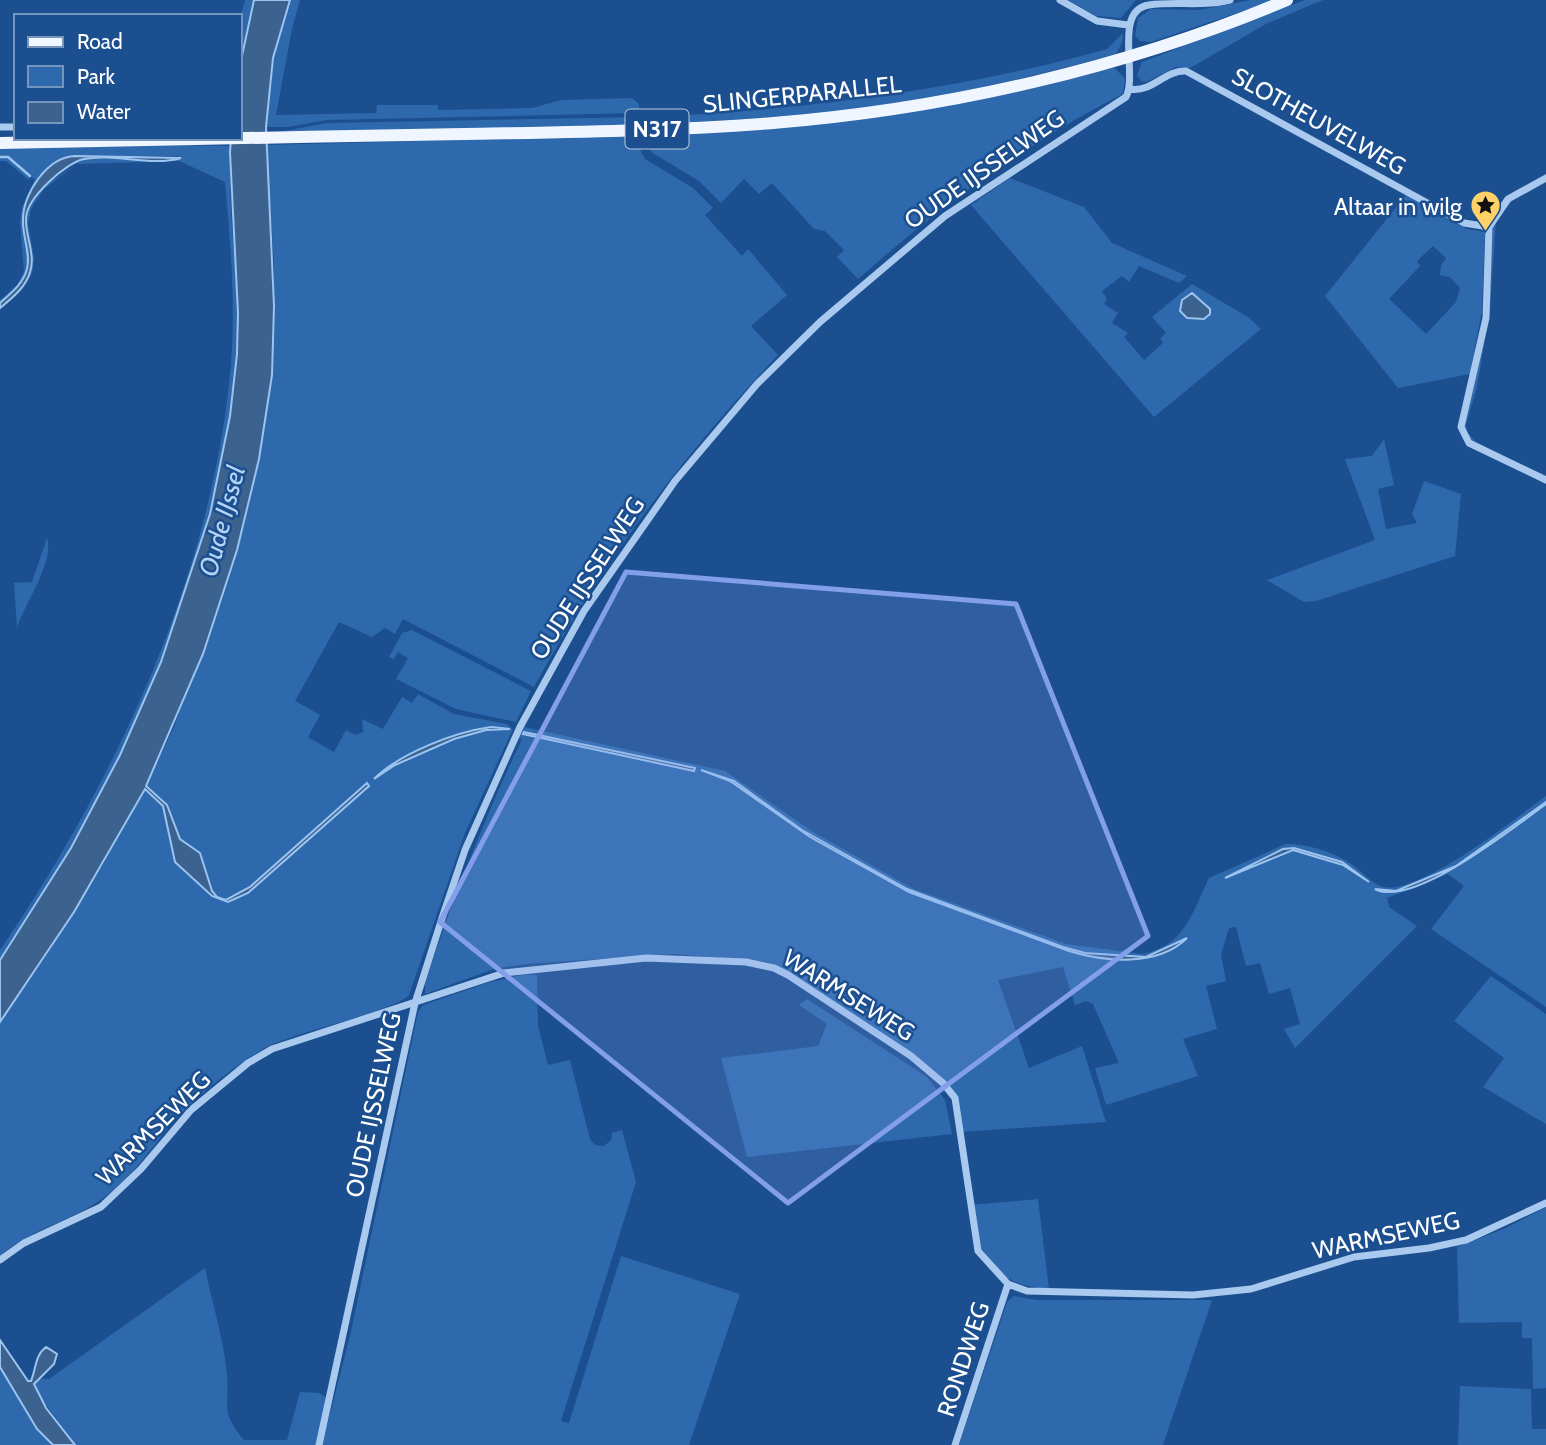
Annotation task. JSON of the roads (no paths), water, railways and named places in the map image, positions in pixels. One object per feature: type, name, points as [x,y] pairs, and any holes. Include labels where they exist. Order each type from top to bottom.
[{"type":"main road","name":"SLINGERPARALLEL","points":[[242,139],[641,130],[775,123],[978,94],[1181,41],[1287,0]]},
{"type":"main road","name":"N317","points":[[0,143],[167,140]]},
{"type":"street","points":[[1060,0],[1097,21],[1128,25]]},
{"type":"street","points":[[1130,89],[1128,25],[1143,6],[1230,0]]},
{"type":"street","name":"SLOTHEUVELWEG","points":[[1130,89],[1147,88],[1172,73],[1186,71],[1464,223],[1489,227]]},
{"type":"street","name":"OUDE IJSSELWEG","points":[[320,1445],[415,1003],[465,850],[520,727],[584,611],[675,481],[766,375],[820,322],[902,250],[995,180],[1118,104],[1130,89]]},
{"type":"street","points":[[1546,178],[1508,199],[1489,227],[1486,318],[1462,432],[1469,443],[1546,480]]},
{"type":"street","name":"WARMSEWEG","points":[[0,1261],[24,1243],[102,1207],[141,1168],[191,1110],[260,1055],[504,973],[646,958],[747,962],[774,968],[911,1056],[943,1083],[955,1098],[978,1251],[1008,1284],[1046,1293],[1193,1295],[1251,1289],[1354,1257],[1456,1242],[1494,1229],[1546,1203]]},
{"type":"street","name":"RONDWEG","points":[[955,1445],[1008,1284]]},
{"type":"water","name":"Oude IJssel","points":[[254,0],[290,0],[273,58],[266,127],[274,306],[272,375],[259,459],[237,550],[203,654],[146,786],[167,805],[180,839],[200,853],[212,891],[217,897],[226,900],[250,887],[367,783],[369,786],[248,893],[228,902],[212,896],[175,862],[163,806],[145,789],[74,912],[0,1022],[0,960],[71,848],[120,755],[161,662],[210,514],[230,416],[237,354],[238,313],[230,152],[231,140],[242,140],[242,56]]},
{"type":"water","points":[[75,156],[181,158],[158,161],[84,159],[67,167],[48,182],[33,201],[26,218],[32,259],[28,277],[18,292],[0,308],[0,303],[20,284],[27,269],[23,219],[32,188],[38,178],[55,163]]},
{"type":"water","points":[[1192,293],[1210,309],[1210,314],[1204,319],[1187,318],[1180,311],[1182,300]]},
{"type":"water","points":[[491,727],[510,729],[486,730],[454,739],[395,765],[374,779],[413,752],[461,734]]},
{"type":"water","points":[[524,732],[695,768],[694,771],[523,734]]},
{"type":"water","points":[[701,770],[734,781],[802,830],[907,889],[1063,947],[1085,953],[1146,957],[1187,938],[1161,954],[1146,958],[1099,958],[1069,951],[909,892],[810,837],[730,781]]},
{"type":"water","points":[[1546,802],[1488,846],[1462,863],[1437,877],[1413,887],[1392,892],[1375,889],[1396,891],[1456,866]]},
{"type":"water","points":[[1294,848],[1342,862],[1369,882],[1343,865],[1293,850],[1225,878],[1283,849]]},
{"type":"water","points":[[0,1340],[28,1381],[31,1381],[42,1350],[46,1347],[57,1354],[54,1364],[34,1384],[46,1408],[75,1445],[53,1445],[37,1429],[0,1367]]},
{"type":"waterway","points":[[0,157],[8,157],[30,176]]},
{"type":"place","name":"Altaar in wilg","points":[[1485,233]]}]
